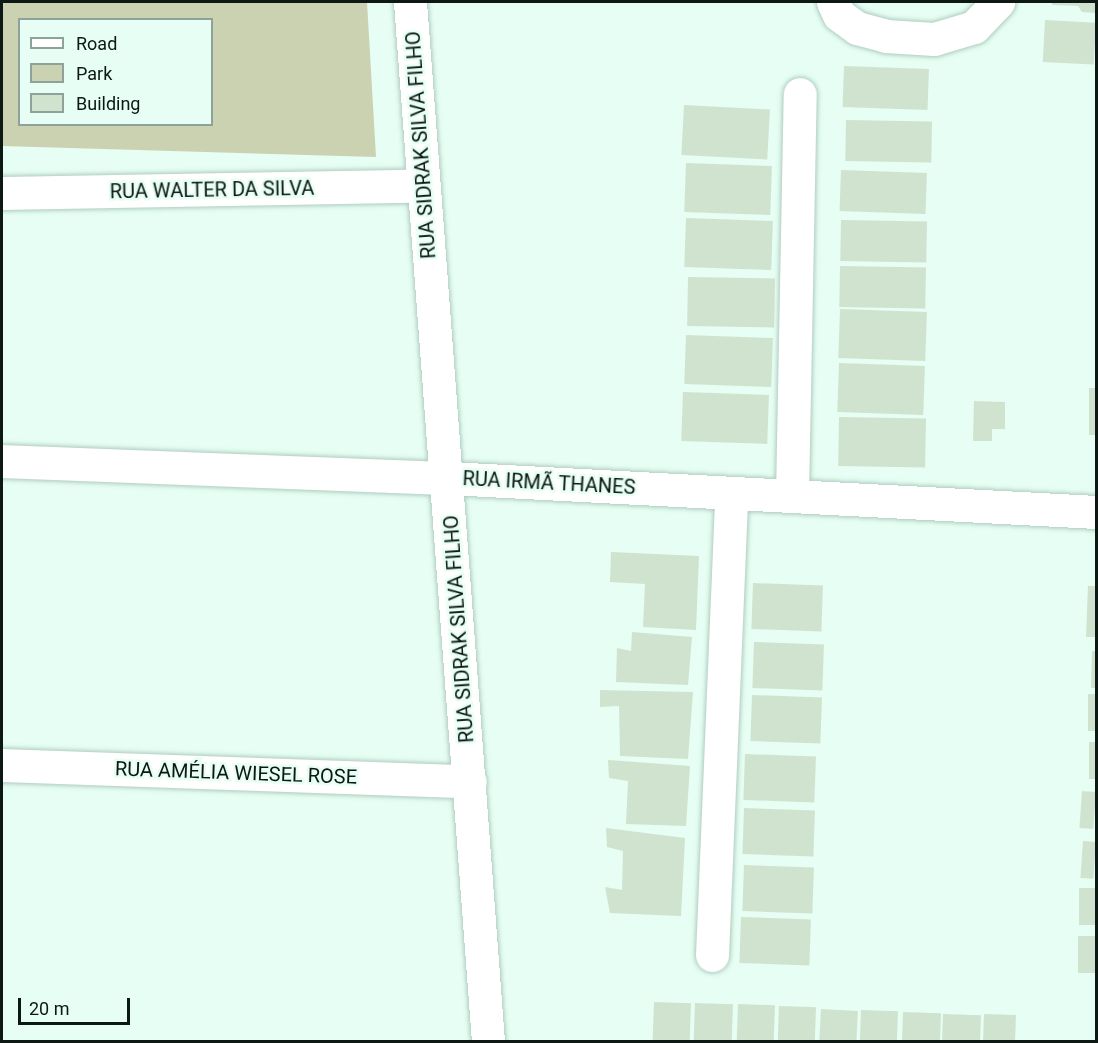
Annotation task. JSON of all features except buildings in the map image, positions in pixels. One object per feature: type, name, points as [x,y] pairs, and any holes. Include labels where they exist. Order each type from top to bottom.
[{"type":"street","name":"RUA SIDRAK SILVA FILHO","points":[[410,2],[448,478],[488,1041]]},
{"type":"street","points":[[833,2],[839,15],[857,28],[886,36],[934,39],[974,27],[998,2]]},
{"type":"street","points":[[792,496],[800,94]]},
{"type":"street","name":"RUA WALTER DA SILVA","points":[[2,193],[423,186]]},
{"type":"street","name":"RUA IRMÃ THANES","points":[[2,461],[448,478],[1096,512]]},
{"type":"street","points":[[711,955],[730,493]]},
{"type":"street","name":"RUA AMÉLIA WIESEL ROSE","points":[[2,765],[470,781]]},
{"type":"green space","points":[[2,2],[367,2],[376,157],[2,146]]}]
